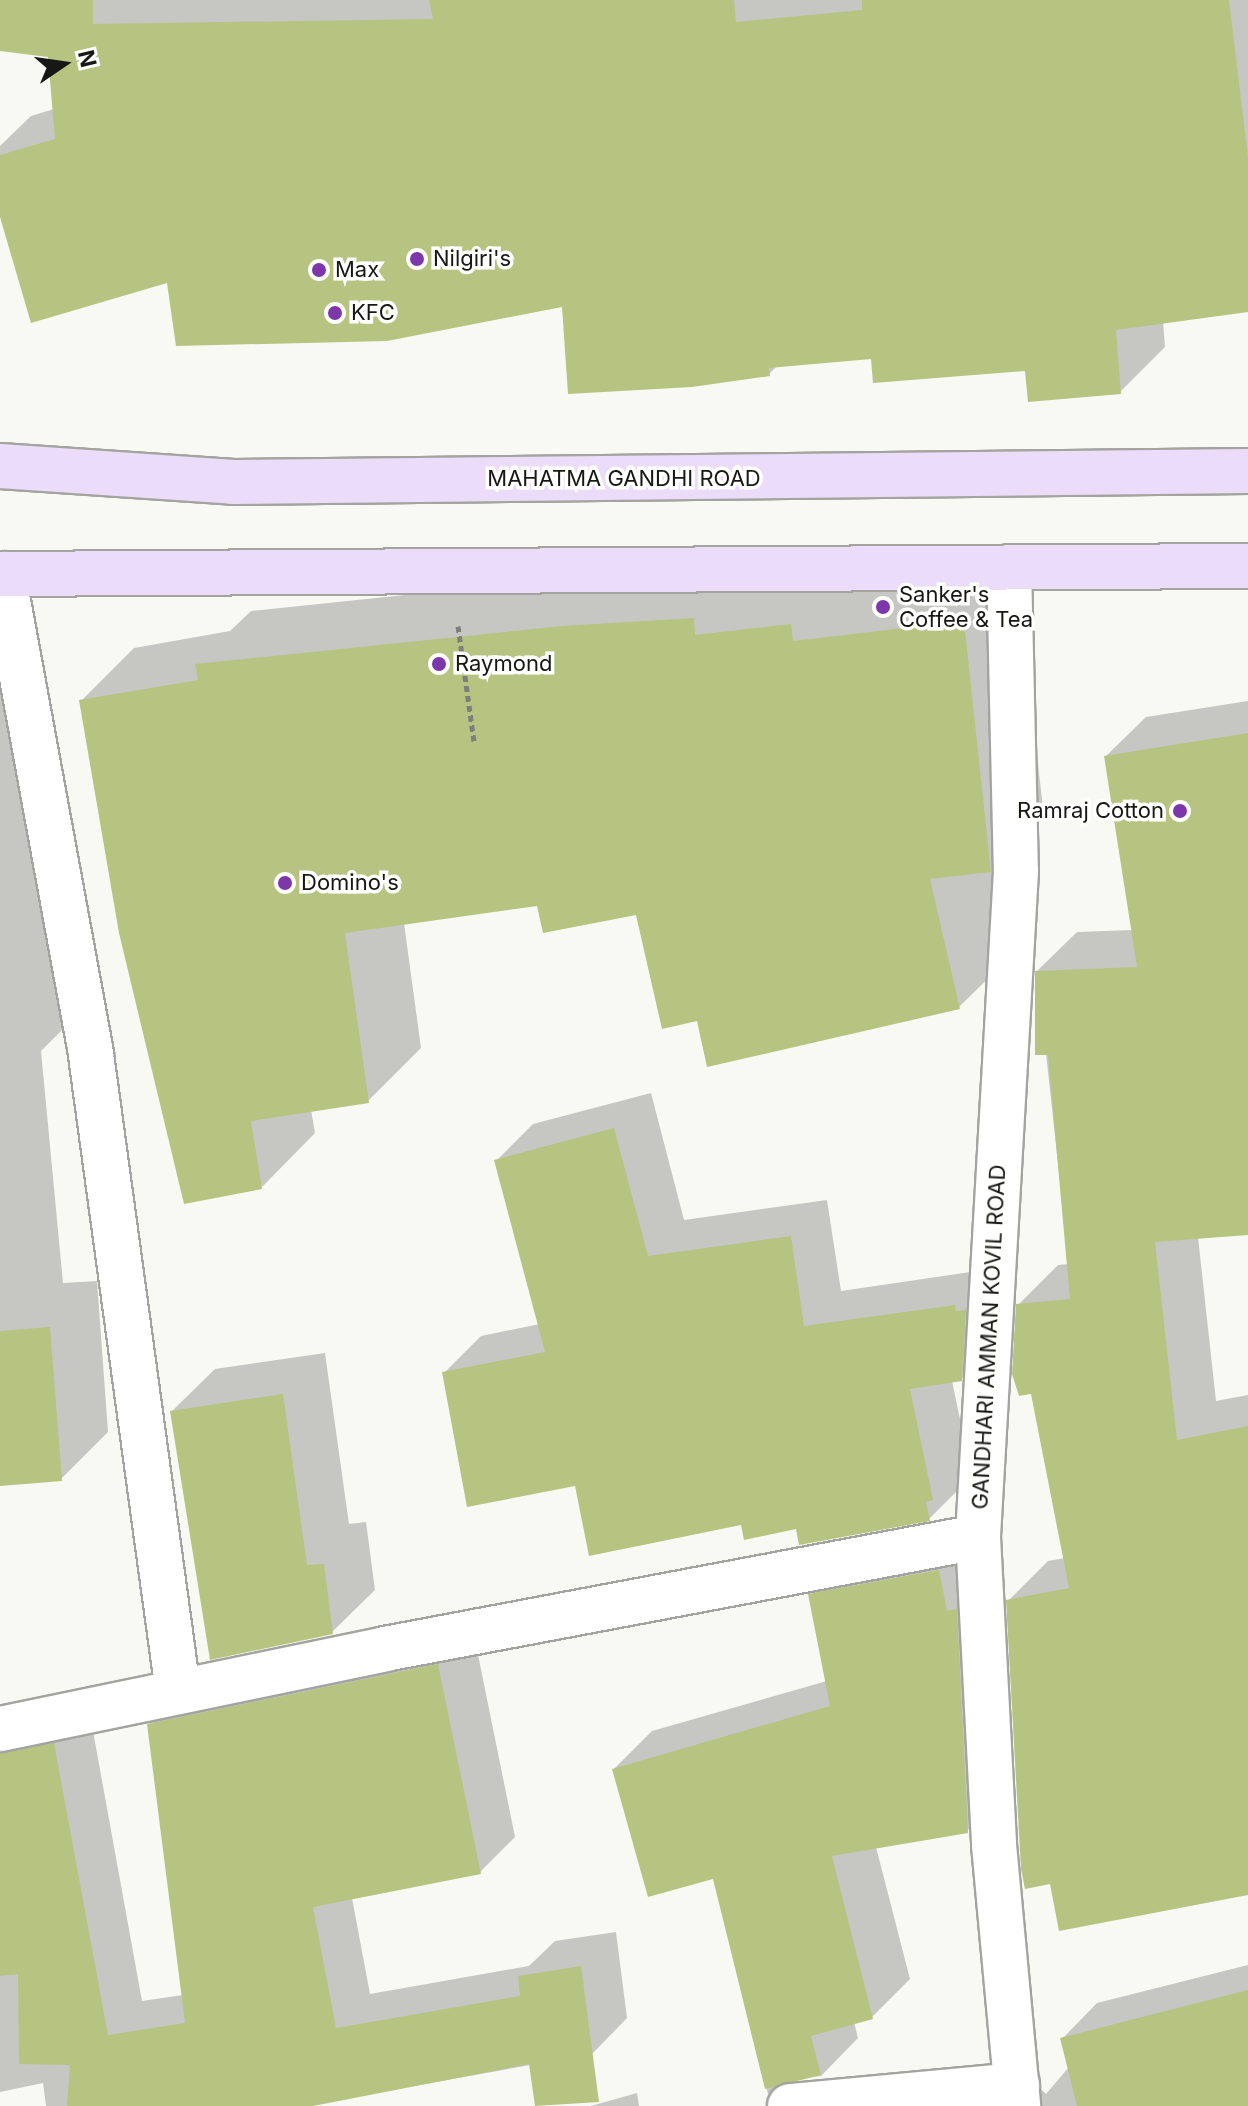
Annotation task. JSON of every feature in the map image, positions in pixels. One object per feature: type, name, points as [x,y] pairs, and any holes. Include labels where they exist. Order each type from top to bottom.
[{"type":"main road","name":"MAHATMA GANDHI ROAD","points":[[0,466],[233,482],[1248,471]]},
{"type":"main road","points":[[2,574],[1248,566]]},
{"type":"street","name":"GANDHARI AMMAN KOVIL ROAD","points":[[1009,567],[1016,871],[978,1537],[994,1845],[1017,2096]]},
{"type":"street","points":[[2,574],[91,1055],[178,1691]]},
{"type":"street","points":[[0,1729],[178,1691],[978,1537]]},
{"type":"street","points":[[790,2106],[1017,2096]]},
{"type":"path","points":[[458,627],[474,742]]},
{"type":"building","points":[[0,0],[93,0],[93,24],[433,19],[429,0],[734,0],[736,22],[862,10],[862,0],[1229,0],[1248,157],[1248,312],[1116,330],[1121,394],[1028,402],[1025,371],[873,383],[871,359],[769,368],[770,376],[692,387],[568,394],[562,307],[387,341],[176,346],[167,283],[31,323],[0,217],[0,155],[55,139],[48,57],[0,51]]},
{"type":"building","points":[[694,618],[695,635],[791,624],[793,641],[964,621],[991,872],[930,879],[960,1009],[707,1067],[697,1021],[662,1029],[636,915],[543,933],[537,906],[345,933],[369,1103],[251,1121],[262,1189],[184,1204],[119,933],[79,700],[198,680],[195,664],[562,626]]},
{"type":"building","points":[[1248,733],[1248,1235],[1155,1242],[1177,1440],[1248,1426],[1248,1895],[1059,1931],[1050,1884],[1025,1889],[1021,1869],[1006,1600],[1069,1588],[1031,1394],[1019,1396],[1012,1374],[1016,1304],[1070,1299],[1048,1055],[1035,1055],[1035,971],[1137,967],[1104,756]]},
{"type":"building","points":[[614,1128],[648,1256],[791,1236],[804,1326],[955,1305],[956,1311],[966,1310],[962,1381],[910,1389],[933,1500],[926,1502],[930,1521],[799,1545],[796,1529],[744,1540],[741,1525],[589,1556],[575,1486],[467,1507],[442,1372],[545,1352],[494,1160]]},
{"type":"building","points":[[50,1327],[62,1481],[0,1486],[0,1331]]},
{"type":"building","points":[[283,1394],[307,1565],[324,1564],[333,1634],[210,1660],[170,1411]]},
{"type":"building","points":[[939,1570],[947,1611],[957,1609],[968,1833],[832,1856],[873,2019],[811,2036],[821,2075],[765,2089],[713,1879],[648,1897],[612,1769],[830,1706],[808,1594]]},
{"type":"building","points":[[438,1664],[481,1874],[313,1907],[336,2028],[520,1996],[518,1976],[581,1966],[599,2102],[535,2106],[529,2064],[313,2106],[67,2106],[70,2065],[19,2064],[18,1974],[0,1976],[0,1753],[54,1743],[108,2035],[185,2023],[147,1724]]},
{"type":"building","points":[[1248,1990],[1248,2106],[1077,2106],[1060,2038]]},
{"type":"place","name":"Nilgiri's","points":[[417,259]]},
{"type":"place","name":"Max","points":[[319,270]]},
{"type":"place","name":"KFC","points":[[335,313]]},
{"type":"place","name":"Sanker's Coffee & Tea","points":[[883,607]]},
{"type":"place","name":"Raymond","points":[[439,664]]},
{"type":"place","name":"Ramraj Cotton","points":[[1180,811]]},
{"type":"place","name":"Domino's","points":[[285,883]]}]
